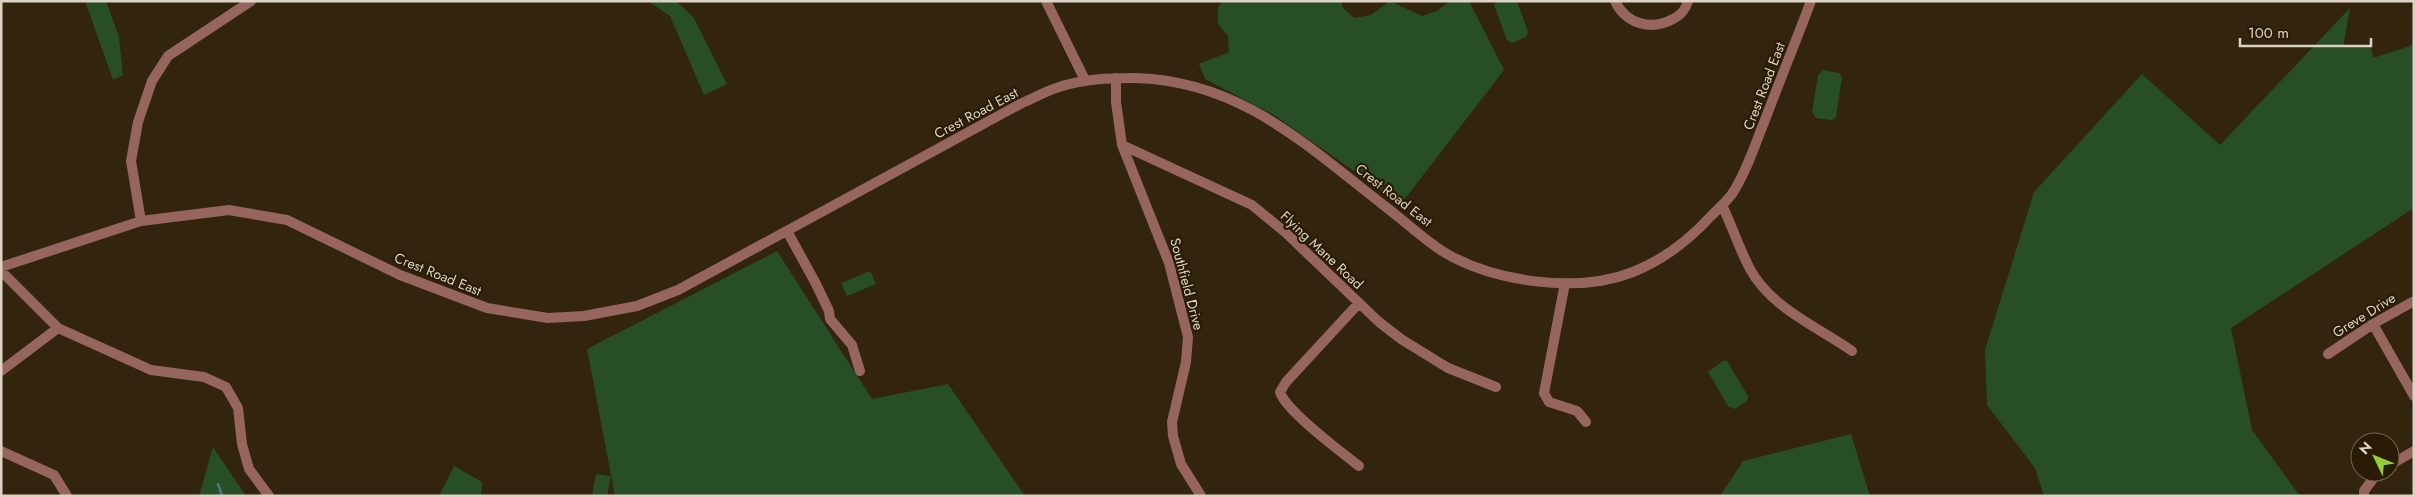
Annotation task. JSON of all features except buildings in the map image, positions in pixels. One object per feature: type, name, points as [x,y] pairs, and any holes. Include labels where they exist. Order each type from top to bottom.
[{"type":"street","points":[[141,221],[131,161],[138,122],[156,74],[168,56],[251,1]]},
{"type":"street","points":[[1046,1],[1085,80]]},
{"type":"street","points":[[1615,1],[1628,18],[1645,25],[1662,25],[1678,16],[1688,1]]},
{"type":"street","name":"Crest Road East","points":[[1,267],[141,221],[229,210],[268,216],[306,228],[400,275],[470,304],[548,318],[584,316],[637,306],[678,290],[1022,103],[1056,88],[1085,80],[1116,78],[1164,79],[1214,91],[1243,104],[1272,120],[1442,250],[1478,268],[1503,276],[1529,281],[1565,283],[1612,278],[1632,272],[1658,260],[1695,234],[1731,194],[1750,159],[1811,1]]},
{"type":"street","name":"Southfield Drive","points":[[1116,78],[1116,102],[1122,145],[1161,239],[1179,295],[1188,337],[1186,362],[1172,422],[1173,436],[1181,464],[1201,496]]},
{"type":"street","name":"Flying Mane Road","points":[[1122,145],[1252,205],[1286,233],[1380,322],[1424,354],[1448,368],[1496,386]]},
{"type":"street","points":[[1722,205],[1751,270],[1765,288],[1808,323],[1852,351]]},
{"type":"street","points":[[787,231],[815,282],[829,311],[830,319],[852,345],[860,372]]},
{"type":"street","points":[[1,271],[58,328],[151,370],[204,377],[226,387],[238,408],[242,444],[249,469],[269,496]]},
{"type":"street","points":[[1565,283],[1544,393],[1549,402],[1577,412],[1586,422]]},
{"type":"street","name":"Greve Drive","points":[[2328,354],[2414,300]]},
{"type":"street","points":[[1359,303],[1286,382],[1280,392],[1284,400],[1307,423],[1359,466]]},
{"type":"street","points":[[2373,324],[2414,396]]},
{"type":"street","points":[[1,370],[58,328]]},
{"type":"street","points":[[1,451],[54,475],[67,496]]},
{"type":"street","points":[[2400,459],[2414,451]]},
{"type":"street","points":[[2364,496],[2364,492],[2371,482]]},
{"type":"green space","points":[[85,1],[106,1],[119,37],[123,75],[113,80]]},
{"type":"green space","points":[[648,1],[676,1],[694,18],[727,84],[704,95],[670,16]]},
{"type":"green space","points":[[1222,1],[1342,1],[1342,7],[1354,18],[1371,15],[1390,1],[1422,16],[1437,11],[1450,1],[1469,1],[1504,70],[1401,204],[1274,115],[1205,79],[1199,64],[1229,52],[1228,36],[1218,24],[1218,8]]},
{"type":"green space","points":[[1497,1],[1517,1],[1528,32],[1526,37],[1512,43],[1507,40],[1494,5]]},
{"type":"green space","points":[[2350,8],[2343,47],[2371,46],[2373,58],[2410,46],[2414,42],[2414,208],[2231,328],[2252,430],[2300,496],[2044,496],[2035,468],[1987,405],[1985,350],[2034,192],[2142,74],[2220,145]]},
{"type":"green space","points":[[1823,70],[1839,73],[1842,77],[1836,117],[1833,120],[1816,118],[1812,112],[1818,75]]},
{"type":"green space","points":[[777,251],[872,399],[948,384],[1025,496],[615,496],[587,349]]},
{"type":"green space","points":[[870,271],[876,284],[847,296],[841,283]]},
{"type":"green space","points":[[1723,361],[1727,361],[1748,396],[1747,401],[1735,409],[1728,406],[1708,372]]},
{"type":"green space","points":[[1851,434],[1870,496],[1720,496],[1743,461]]},
{"type":"green space","points":[[213,447],[246,496],[199,496]]},
{"type":"green space","points":[[454,466],[482,482],[481,496],[439,496]]},
{"type":"green space","points":[[596,474],[611,476],[607,496],[592,496]]},
{"type":"waterway","points":[[218,484],[222,496]]}]
